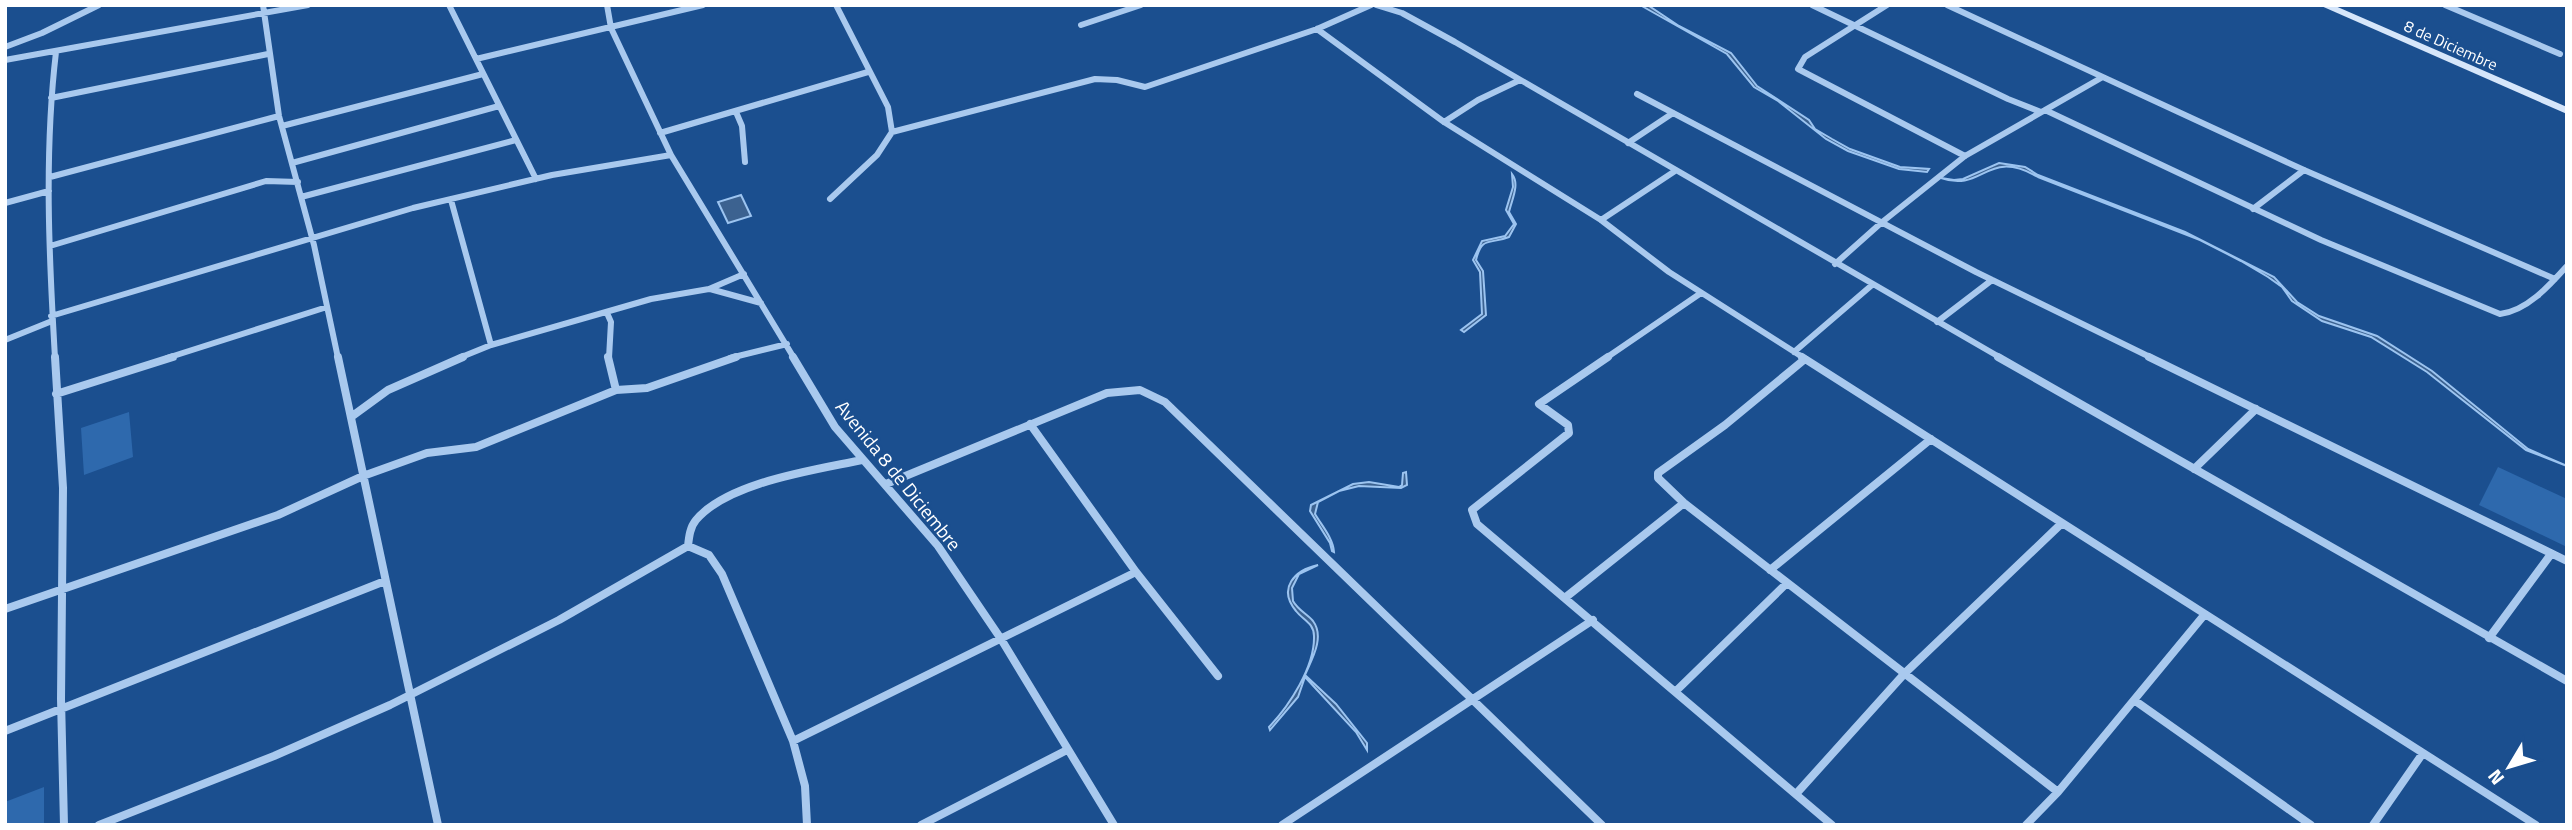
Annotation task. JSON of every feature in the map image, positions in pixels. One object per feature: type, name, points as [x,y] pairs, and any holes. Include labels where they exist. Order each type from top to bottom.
[{"type":"street","points":[[5,47],[42,33],[99,5]]},
{"type":"street","points":[[263,5],[262,15],[279,116],[312,237],[438,825]]},
{"type":"street","points":[[5,60],[308,5]]},
{"type":"street","points":[[449,5],[536,179]]},
{"type":"street","name":"Avenida 8 de Diciembre","points":[[607,5],[611,27],[671,155],[835,427],[938,545],[1001,639],[1114,825]]},
{"type":"street","points":[[475,59],[703,5]]},
{"type":"street","points":[[830,199],[877,155],[892,132],[888,107],[836,5]]},
{"type":"street","points":[[1081,25],[1141,5]]},
{"type":"street","points":[[892,132],[1095,79],[1117,80],[1145,87],[1317,29],[1373,5],[1420,22],[1835,264],[2567,681]]},
{"type":"street","points":[[1812,5],[2008,99],[2043,111],[2393,272],[2500,314],[2515,312],[2556,279],[2567,265]]},
{"type":"street","points":[[1887,5],[1805,57],[1798,69],[1965,156]]},
{"type":"street","points":[[1947,5],[2304,170],[2556,279]]},
{"type":"street","name":"8 de Diciembre","points":[[2324,5],[2567,111]]},
{"type":"street","points":[[2445,5],[2560,54]]},
{"type":"street","points":[[1317,29],[1444,122],[1601,220],[1701,293],[2536,825]]},
{"type":"street","points":[[56,52],[51,99],[49,191],[51,318],[63,488],[61,710],[64,825]]},
{"type":"street","points":[[51,99],[268,54]]},
{"type":"street","points":[[660,133],[868,72]]},
{"type":"street","points":[[282,126],[484,74]]},
{"type":"street","points":[[1835,264],[1881,223],[1965,156],[2101,78]]},
{"type":"street","points":[[1444,122],[1478,100],[1520,80]]},
{"type":"street","points":[[1637,94],[1992,280],[2567,561]]},
{"type":"street","points":[[292,163],[499,106]]},
{"type":"street","points":[[736,112],[743,133],[745,162]]},
{"type":"street","points":[[1628,143],[1673,113]]},
{"type":"street","points":[[50,177],[279,116]]},
{"type":"street","points":[[301,197],[516,140]]},
{"type":"street","points":[[5,340],[51,318],[312,237],[536,179],[671,155]]},
{"type":"street","points":[[2253,209],[2304,170]]},
{"type":"street","points":[[1601,220],[1675,171]]},
{"type":"street","points":[[50,246],[266,181],[298,182]]},
{"type":"street","points":[[5,203],[49,191]]},
{"type":"street","points":[[451,200],[491,345]]},
{"type":"street","points":[[351,417],[388,390],[413,377],[491,345],[651,299],[709,289],[744,274]]},
{"type":"street","points":[[1937,322],[1992,280]]},
{"type":"street","points":[[1794,352],[1872,285]]},
{"type":"street","points":[[709,289],[761,303]]},
{"type":"street","points":[[1701,293],[1539,404],[1567,425],[1569,433],[1472,510],[1477,524],[1832,825]]},
{"type":"street","points":[[56,394],[327,307]]},
{"type":"street","points":[[607,313],[611,322],[608,356],[616,390]]},
{"type":"street","points":[[5,609],[278,516],[363,476],[427,453],[476,447],[616,390],[647,388],[734,357],[787,344]]},
{"type":"street","points":[[1805,359],[1726,425],[1658,473],[1658,478],[1684,503],[2058,792]]},
{"type":"street","points":[[886,484],[1107,393],[1140,390],[1165,402],[1602,825]]},
{"type":"street","points":[[2194,469],[2256,409]]},
{"type":"street","points":[[1030,424],[1136,572],[1218,676]]},
{"type":"street","points":[[1770,570],[1931,439]]},
{"type":"street","points":[[688,546],[693,523],[713,505],[811,471],[862,460]]},
{"type":"street","points":[[1566,597],[1684,503]]},
{"type":"street","points":[[1796,794],[1905,673],[2062,523]]},
{"type":"street","points":[[99,825],[250,766],[410,695],[559,620],[688,546],[702,549],[712,555],[793,741],[805,786],[806,824]]},
{"type":"street","points":[[2488,638],[2551,554]]},
{"type":"street","points":[[793,741],[1136,572]]},
{"type":"street","points":[[5,731],[385,581]]},
{"type":"street","points":[[1676,691],[1787,583]]},
{"type":"street","points":[[2026,825],[2058,792],[2206,614]]},
{"type":"street","points":[[1282,825],[1593,620]]},
{"type":"street","points":[[2134,701],[2311,825]]},
{"type":"street","points":[[921,825],[1068,750]]},
{"type":"street","points":[[2373,825],[2423,753]]},
{"type":"shaded area","points":[[1640,5],[1649,6],[1679,26],[1731,53],[1757,86],[1809,120],[1815,129],[1832,139],[1850,149],[1900,167],[1929,169],[1927,172],[1899,169],[1848,151],[1826,139],[1778,101],[1754,87],[1727,54]]},
{"type":"shaded area","points":[[1999,163],[2025,167],[2038,175],[2185,232],[2274,277],[2297,302],[2319,316],[2377,336],[2432,371],[2528,449],[2567,466],[2526,450],[2427,372],[2371,337],[2322,321],[2292,301],[2282,287],[2268,277],[2200,240],[2021,169],[1996,168],[1967,180],[1941,178],[1963,179]]},
{"type":"shaded area","points":[[1512,174],[1515,187],[1509,212],[1516,224],[1509,237],[1488,242],[1478,252],[1476,260],[1483,271],[1486,315],[1464,332],[1461,330],[1482,314],[1480,272],[1473,260],[1482,241],[1505,236],[1514,224],[1506,210],[1513,187]]},
{"type":"shaded area","points":[[741,195],[751,216],[728,223],[718,202]]},
{"type":"shaded area","points":[[129,412],[133,457],[84,475],[81,428]]},
{"type":"shaded area","points":[[2498,467],[2567,499],[2567,547],[2479,505]]},
{"type":"shaded area","points":[[1406,472],[1407,485],[1401,488],[1359,486],[1339,491],[1353,484],[1369,482],[1399,487],[1402,485],[1403,473]]},
{"type":"shaded area","points":[[1339,491],[1318,502],[1315,514],[1329,537],[1334,552],[1310,511],[1311,505]]},
{"type":"shaded area","points":[[1318,565],[1299,574],[1292,588],[1293,601],[1313,621],[1318,634],[1314,655],[1305,675],[1336,704],[1367,743],[1367,750],[1356,732],[1305,677],[1298,697],[1270,730],[1269,727],[1299,685],[1313,648],[1312,628],[1296,611],[1288,595],[1291,581],[1302,571]]},
{"type":"shaded area","points":[[44,787],[44,824],[5,825],[5,802]]}]
